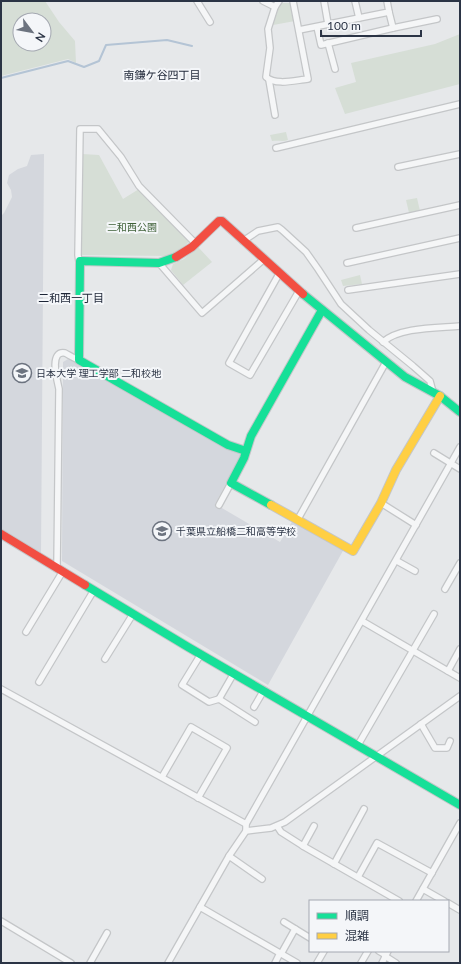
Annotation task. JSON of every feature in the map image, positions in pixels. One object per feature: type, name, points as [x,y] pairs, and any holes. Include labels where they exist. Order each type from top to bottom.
[{"type":"street","points":[[197,1],[210,22]]},
{"type":"street","points":[[263,1],[275,7]]},
{"type":"street","points":[[275,115],[269,80],[266,77],[270,48],[268,29],[275,7],[279,1]]},
{"type":"street","points":[[269,80],[283,82],[308,79],[293,1]]},
{"type":"street","points":[[324,1],[328,24]]},
{"type":"street","points":[[355,1],[359,18]]},
{"type":"street","points":[[387,1],[393,28]]},
{"type":"street","points":[[299,30],[389,12]]},
{"type":"street","points":[[317,27],[321,45],[437,19]]},
{"type":"street","points":[[328,43],[335,69]]},
{"type":"street","points":[[276,148],[460,104]]},
{"type":"street","points":[[79,360],[80,129],[98,129],[121,157],[139,186],[195,243]]},
{"type":"street","points":[[398,167],[460,154]]},
{"type":"street","points":[[356,228],[460,205]]},
{"type":"street","points":[[79,262],[83,260],[159,263],[177,258],[219,221],[223,222],[279,274],[386,362],[405,377],[437,394],[460,412]]},
{"type":"street","points":[[243,241],[258,231],[278,227],[306,252],[341,304],[383,342],[430,381],[437,394]]},
{"type":"street","points":[[347,263],[460,238]]},
{"type":"street","points":[[159,263],[202,312],[263,260]]},
{"type":"street","points":[[279,274],[229,363],[250,375],[299,291]]},
{"type":"street","points":[[348,290],[460,274]]},
{"type":"street","points":[[219,505],[244,458],[251,436],[322,310]]},
{"type":"street","points":[[383,342],[388,338],[402,333],[460,326]]},
{"type":"street","points":[[26,632],[60,569],[59,390],[54,366],[54,361],[59,355],[62,353],[79,360],[228,445],[246,451]]},
{"type":"street","points":[[298,519],[386,362]]},
{"type":"street","points":[[231,482],[353,551],[381,503],[396,470],[437,394]]},
{"type":"street","points":[[168,963],[229,856],[246,831],[246,824],[460,448]]},
{"type":"street","points":[[434,453],[460,469]]},
{"type":"street","points":[[381,503],[416,525]]},
{"type":"street","points":[[1,534],[133,614],[460,805]]},
{"type":"street","points":[[397,561],[415,571]]},
{"type":"street","points":[[445,589],[460,563]]},
{"type":"street","points":[[39,682],[94,590]]},
{"type":"street","points":[[105,659],[133,614]]},
{"type":"street","points":[[358,745],[434,614]]},
{"type":"street","points":[[362,621],[460,678]]},
{"type":"street","points":[[448,671],[460,649]]},
{"type":"street","points":[[201,654],[182,685],[209,702],[219,699],[234,673]]},
{"type":"street","points":[[1,689],[246,824]]},
{"type":"street","points":[[254,707],[264,690]]},
{"type":"street","points":[[246,831],[271,828],[285,822],[460,696]]},
{"type":"street","points":[[219,699],[255,722]]},
{"type":"street","points":[[421,724],[435,748],[447,748],[450,741]]},
{"type":"street","points":[[162,777],[191,727],[227,748],[198,798]]},
{"type":"street","points":[[334,864],[364,809]]},
{"type":"street","points":[[417,900],[460,824]]},
{"type":"street","points":[[277,826],[281,832],[302,846],[397,900]]},
{"type":"street","points":[[302,846],[314,826]]},
{"type":"street","points":[[358,877],[377,843],[432,873]]},
{"type":"street","points":[[229,856],[262,879]]},
{"type":"street","points":[[423,889],[442,900]]},
{"type":"street","points":[[449,904],[460,910]]},
{"type":"street","points":[[200,907],[297,963]]},
{"type":"street","points":[[1,921],[72,963]]},
{"type":"street","points":[[284,922],[309,937]]},
{"type":"street","points":[[275,963],[295,929]]},
{"type":"street","points":[[90,963],[107,933]]},
{"type":"street","points":[[317,963],[323,952]]},
{"type":"street","points":[[361,963],[367,952]]},
{"type":"street","points":[[382,963],[387,954],[396,963]]},
{"type":"shaded area","name":"日本大学 理工学部 二和校地","points":[[44,154],[41,554],[1,531],[1,216],[12,197],[11,190],[7,183],[9,175],[18,169],[27,166],[31,155]]},
{"type":"shaded area","name":"千葉県立船橋二和高等学校","points":[[68,359],[228,448],[240,453],[241,456],[215,504],[280,542],[293,520],[344,549],[268,685],[62,561],[63,362]]},
{"type":"green space","points":[[1,1],[45,1],[59,22],[75,41],[76,63],[68,59],[1,76]]},
{"type":"green space","points":[[280,3],[291,3],[295,21],[273,25]]},
{"type":"green space","points":[[460,34],[460,84],[345,114],[335,88],[356,82],[351,63],[435,44]]},
{"type":"green space","points":[[286,132],[288,140],[272,141],[270,135]]},
{"type":"green space","name":"二和西公園","points":[[82,154],[99,155],[123,199],[139,189],[189,242],[174,254],[169,256],[80,255]]},
{"type":"green space","points":[[417,198],[420,211],[409,213],[406,200]]},
{"type":"green space","points":[[198,247],[212,262],[183,285],[171,270],[173,264],[184,259]]},
{"type":"green space","points":[[360,275],[362,284],[343,286],[341,280]]},
{"type":"waterway","points":[[1,78],[68,61],[84,67],[99,61],[106,45],[167,40],[192,46]]},
{"type":"traffic: fast","points":[[176,257],[159,263],[80,261],[79,360],[228,445],[246,451]]},
{"type":"traffic: fast","points":[[303,294],[405,377],[440,396],[460,412]]},
{"type":"traffic: fast","points":[[271,505],[231,483],[244,458],[251,436],[322,310]]},
{"type":"traffic: fast","points":[[85,585],[188,647],[460,805]]},
{"type":"traffic: slow","points":[[271,505],[353,551],[381,503],[396,470],[440,396]]},
{"type":"traffic: jam","points":[[176,257],[192,247],[219,221],[222,221],[303,294]]},
{"type":"traffic: jam","points":[[1,534],[85,585]]},
{"type":"place","name":"日本大学 理工学部 二和校地","points":[[22,373]]},
{"type":"place","name":"千葉県立船橋二和高等学校","points":[[162,531]]},
{"type":"district","name":"南鎌ケ谷四丁目","points":[[162,74]]},
{"type":"district","name":"二和西一丁目","points":[[71,297]]}]
